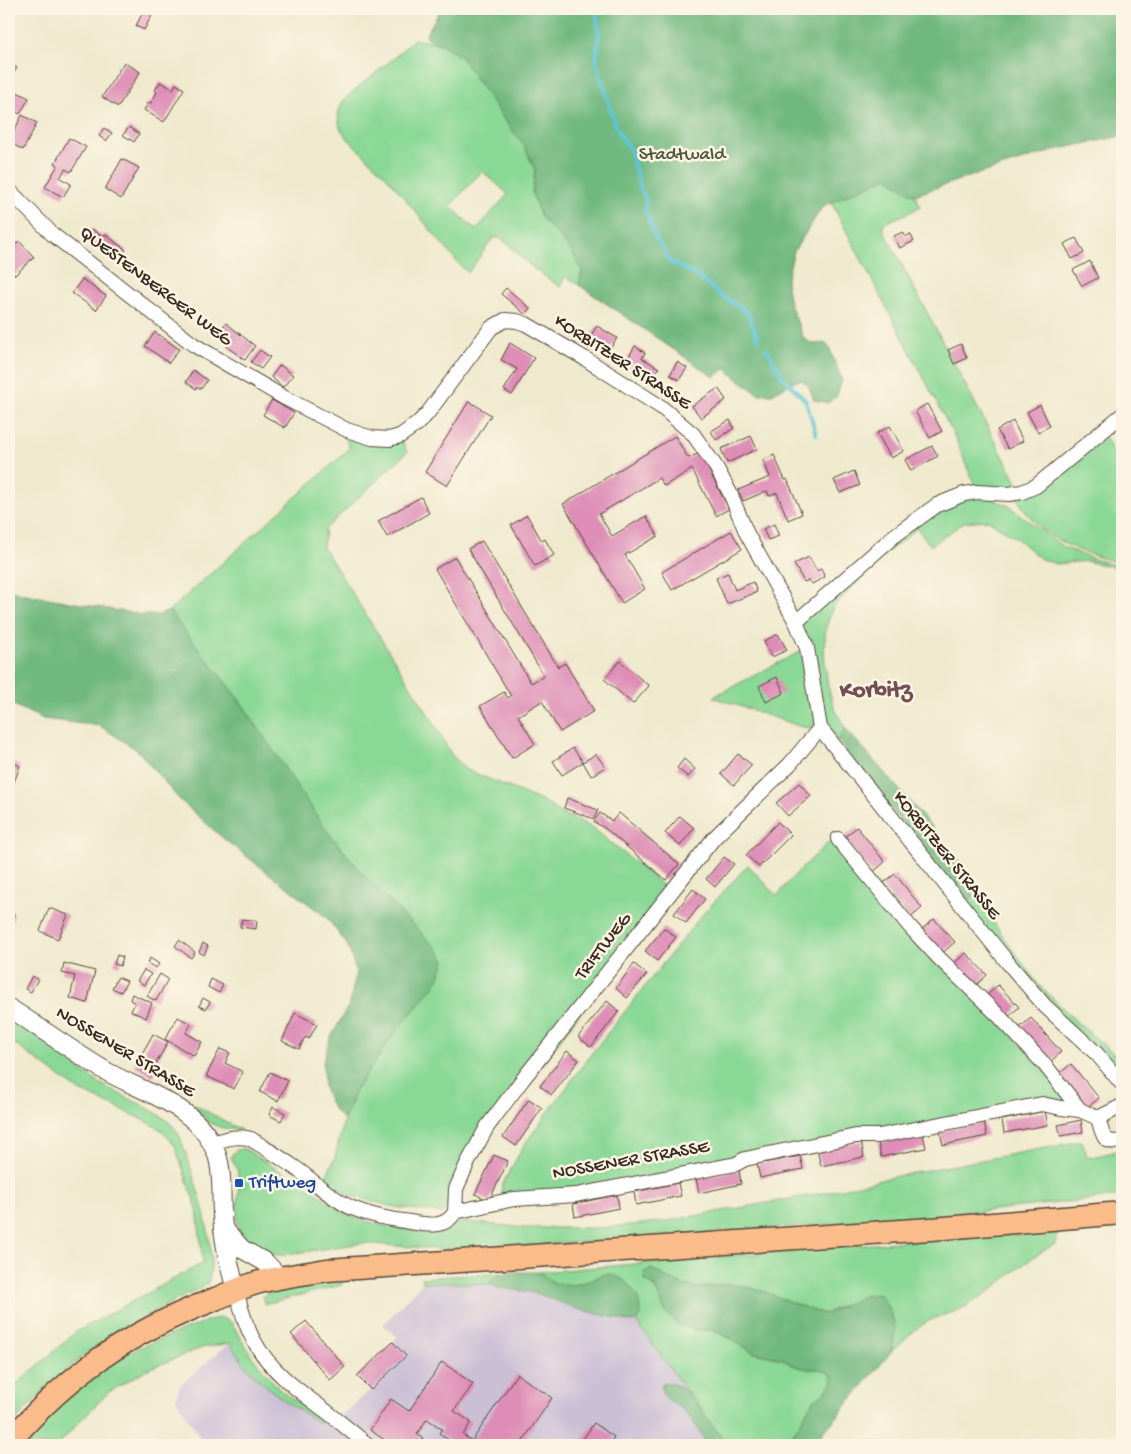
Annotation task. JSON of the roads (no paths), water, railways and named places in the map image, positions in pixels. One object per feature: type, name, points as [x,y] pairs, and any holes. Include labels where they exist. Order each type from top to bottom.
[{"type":"main road","points":[[9,1442],[45,1403],[95,1361],[155,1324],[236,1290],[280,1278],[328,1270],[963,1227],[1122,1213]]},
{"type":"street","name":"QUESTENBERGER WEG","points":[[9,190],[52,234],[194,345],[283,397],[347,430],[379,439],[400,436]]},
{"type":"street","name":"KORBITZER STRASSE","points":[[400,436],[427,414],[495,325],[510,319],[526,324],[584,358],[661,407],[693,434],[716,467],[730,493],[747,534],[796,622],[807,648],[820,728],[1009,964],[1045,1006],[1097,1054],[1122,1084]]},
{"type":"street","points":[[796,622],[894,536],[937,505],[964,494],[977,492],[1015,494],[1036,486],[1122,415]]},
{"type":"street","name":"TRIFTWEG","points":[[456,1212],[456,1189],[467,1164],[487,1127],[523,1079],[714,838],[790,764],[820,728]]},
{"type":"street","points":[[838,839],[938,958],[1000,1016],[1044,1065],[1080,1110],[1098,1118],[1107,1141],[1122,1141]]},
{"type":"street","name":"NOSSENER STRASSE","points":[[9,1008],[106,1071],[176,1106],[194,1120],[212,1144],[219,1162],[223,1228],[236,1290]]},
{"type":"street","name":"NOSSENER STRASSE","points":[[212,1144],[230,1137],[251,1139],[350,1207],[375,1216],[427,1225],[439,1224],[451,1219],[456,1212],[514,1199],[576,1195],[736,1164],[745,1159],[856,1136],[879,1136],[1042,1104],[1080,1110]]},
{"type":"street","points":[[1098,1118],[1122,1106]]},
{"type":"street","points":[[223,1228],[242,1248],[265,1262],[280,1278]]},
{"type":"street","points":[[236,1290],[248,1328],[257,1346],[272,1366],[297,1390],[368,1445]]},
{"type":"waterway","points":[[596,9],[599,36],[596,60],[616,128],[630,150],[640,187],[646,201],[645,210],[653,232],[669,261],[699,277],[720,295],[749,315],[758,339]]},
{"type":"waterway","points":[[766,348],[782,376],[806,401],[816,434]]},
{"type":"place","name":"Triftweg","points":[[239,1183]]},
{"type":"district","name":"Korbitz","points":[[876,691]]},
{"type":"park label","name":"Stadtwald","points":[[682,155]]}]
